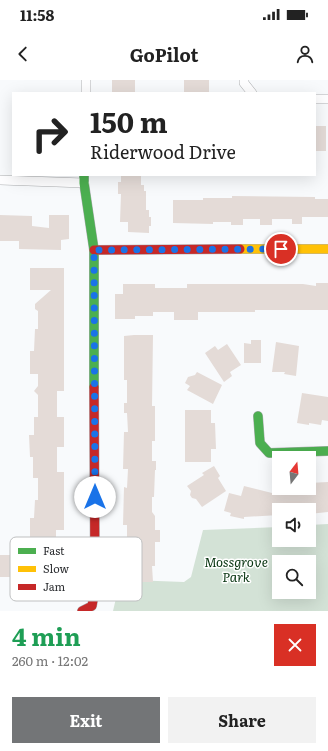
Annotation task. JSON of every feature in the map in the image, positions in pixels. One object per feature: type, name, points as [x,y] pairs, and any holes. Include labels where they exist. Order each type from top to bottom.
[{"type":"street","points":[[86,80],[86,92]]},
{"type":"street","points":[[244,80],[244,83],[251,92]]},
{"type":"street","points":[[316,99],[328,99]]},
{"type":"street","points":[[0,180],[84,179],[94,250],[95,537]]},
{"type":"street","points":[[94,250],[328,249]]},
{"type":"street","points":[[258,416],[260,443],[269,453],[328,451]]},
{"type":"street","points":[[82,611],[92,606],[93,601]]},
{"type":"green space","name":"Mossgrove Park","points":[[328,524],[328,611],[113,611],[115,601],[142,601],[142,580],[184,582],[191,577],[203,530],[272,527],[272,547],[316,547],[316,525]]},
{"type":"building","points":[[112,80],[135,80],[135,92],[112,92]]},
{"type":"building","points":[[184,80],[209,80],[209,92],[184,92]]},
{"type":"building","points":[[316,126],[326,126],[326,151],[316,151]]},
{"type":"building","points":[[121,176],[141,176],[141,185],[144,185],[144,191],[146,191],[146,210],[149,210],[149,217],[151,217],[149,233],[128,232],[128,222],[120,222],[121,194],[118,194],[118,182],[121,182]]},
{"type":"building","points":[[232,196],[315,197],[315,199],[328,199],[328,217],[302,217],[302,224],[292,224],[292,219],[272,219],[272,225],[260,225],[260,219],[243,219],[243,225],[231,225],[231,222],[213,222],[213,224],[173,223],[173,200],[203,200],[203,198],[232,198]]},
{"type":"building","points":[[0,215],[32,216],[32,226],[49,228],[49,215],[69,215],[69,239],[61,240],[61,250],[19,249],[19,241],[0,241]]},
{"type":"building","points":[[30,268],[64,268],[64,391],[57,391],[57,417],[64,417],[64,447],[57,447],[57,472],[64,472],[64,530],[56,530],[56,537],[30,537],[30,518],[34,518],[35,500],[38,500],[38,478],[33,478],[33,457],[30,457],[29,435],[34,435],[34,417],[38,417],[38,395],[34,391],[38,386],[38,374],[30,374],[30,351],[34,351],[35,329],[38,329],[38,311],[35,309],[35,304],[51,290],[30,290]]},
{"type":"building","points":[[316,283],[328,283],[328,310],[198,312],[198,320],[174,320],[174,312],[153,312],[153,316],[135,316],[135,319],[115,319],[115,294],[123,294],[123,284],[155,284],[155,288],[187,288],[187,284],[303,284],[316,286]]},
{"type":"building","points":[[153,335],[152,406],[155,406],[155,441],[152,441],[152,461],[156,461],[156,470],[154,497],[152,497],[152,512],[155,516],[155,530],[160,530],[160,542],[155,542],[155,566],[152,566],[153,582],[142,582],[142,537],[127,537],[127,525],[123,525],[124,487],[127,488],[128,469],[123,469],[124,432],[128,432],[127,413],[124,413],[124,403],[127,403],[127,380],[124,380],[124,336]]},
{"type":"building","points":[[251,340],[261,340],[261,363],[244,363],[244,343],[251,344]]},
{"type":"building","points":[[276,342],[299,346],[296,376],[284,374],[285,372],[272,372]]},
{"type":"building","points":[[227,344],[241,365],[230,372],[232,376],[224,382],[205,353],[215,346],[218,350]]},
{"type":"building","points":[[197,372],[222,385],[213,404],[187,390],[190,386],[185,383],[188,377],[195,375]]},
{"type":"building","points":[[302,393],[328,397],[328,421],[322,420],[321,425],[297,423]]},
{"type":"building","points":[[185,410],[211,410],[211,423],[215,423],[216,449],[211,449],[211,462],[185,462]]},
{"type":"building","points":[[214,466],[220,476],[218,478],[226,491],[202,507],[196,499],[192,498],[190,495],[191,491],[187,486],[204,475],[202,473]]},
{"type":"building","points":[[328,482],[328,512],[316,513],[316,503],[272,503],[272,515],[244,517],[244,519],[230,516],[231,513],[224,511],[229,493],[241,496],[244,486],[272,493],[272,495],[316,495],[316,483]]},
{"type":"building","points":[[0,555],[10,555],[10,577],[0,577]]},
{"type":"traffic: fast","points":[[84,176],[94,250],[94,387]]},
{"type":"traffic: fast","points":[[258,416],[260,443],[269,453],[328,451]]},
{"type":"traffic: slow","points":[[240,249],[328,249]]},
{"type":"traffic: jam","points":[[94,250],[240,249]]},
{"type":"traffic: jam","points":[[94,387],[95,537]]},
{"type":"traffic: jam","points":[[82,611],[92,606],[93,601]]},
{"type":"route","points":[[95,497],[94,250],[281,249]]}]
